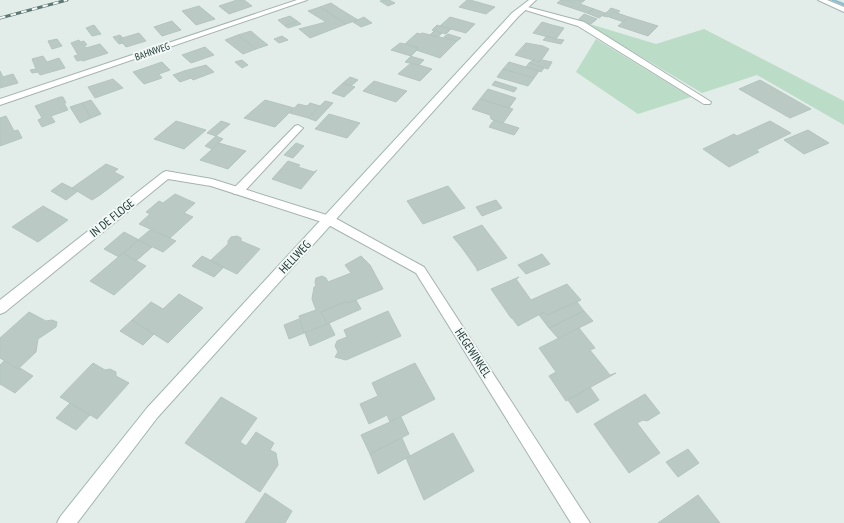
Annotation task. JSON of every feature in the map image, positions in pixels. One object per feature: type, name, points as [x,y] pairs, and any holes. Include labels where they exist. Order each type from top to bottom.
[{"type":"street","name":"BAHNWEG","points":[[0,102],[304,0]]},
{"type":"street","points":[[822,0],[844,10]]},
{"type":"street","points":[[529,4],[581,24],[707,102]]},
{"type":"street","name":"HELLWEG","points":[[66,523],[152,413],[515,15],[529,4]]},
{"type":"street","points":[[238,191],[298,128]]},
{"type":"street","name":"IN DE FLOGE","points":[[0,308],[166,175],[212,183],[329,220]]},
{"type":"street","name":"HEGEWINKEL","points":[[329,220],[420,270],[581,523]]},
{"type":"green space","points":[[583,22],[656,44],[704,29],[844,101],[844,125],[757,75],[702,93]]},
{"type":"green space","points":[[596,39],[691,97],[638,114],[576,72]]},
{"type":"building","points":[[237,0],[244,0],[252,6],[229,14],[219,6]]},
{"type":"building","points":[[389,0],[395,3],[388,6],[380,1]]},
{"type":"building","points":[[467,0],[495,7],[486,14],[459,7]]},
{"type":"building","points":[[561,0],[585,0],[580,4],[594,9],[587,13],[557,3]]},
{"type":"building","points":[[331,3],[358,20],[346,24],[320,7]]},
{"type":"building","points":[[199,6],[215,19],[196,25],[182,11]]},
{"type":"building","points":[[320,7],[346,24],[310,38],[299,29],[326,22],[308,11]]},
{"type":"building","points":[[611,8],[620,11],[617,13],[614,12],[608,17],[603,16]]},
{"type":"building","points":[[594,9],[606,13],[599,18],[587,13]]},
{"type":"building","points":[[614,12],[629,17],[624,22],[609,17]]},
{"type":"building","points":[[584,14],[597,19],[591,24],[578,20]]},
{"type":"building","points":[[290,16],[297,21],[285,26],[278,20]]},
{"type":"building","points":[[364,17],[372,23],[361,27],[353,22]]},
{"type":"building","points":[[450,17],[475,24],[466,33],[440,26]]},
{"type":"building","points":[[629,17],[658,26],[648,36],[618,26]]},
{"type":"building","points":[[172,21],[181,30],[162,36],[154,27]]},
{"type":"building","points":[[297,21],[301,24],[288,28],[285,26]]},
{"type":"building","points":[[542,22],[564,28],[556,39],[533,33]]},
{"type":"building","points":[[94,25],[101,34],[92,36],[86,28]]},
{"type":"building","points":[[437,25],[451,29],[446,34],[432,30]]},
{"type":"building","points":[[251,31],[268,45],[256,49],[238,35]]},
{"type":"building","points":[[434,31],[442,33],[438,37],[430,35]]},
{"type":"building","points":[[139,33],[146,41],[126,47],[119,39]]},
{"type":"building","points":[[417,33],[457,41],[440,58],[416,50],[419,48],[405,44]]},
{"type":"building","points":[[448,34],[461,38],[457,41],[444,37]]},
{"type":"building","points":[[120,35],[123,38],[119,39],[123,43],[119,44],[113,37]]},
{"type":"building","points":[[238,35],[256,49],[243,54],[225,40]]},
{"type":"building","points":[[282,36],[288,40],[279,43],[274,39]]},
{"type":"building","points":[[547,36],[564,40],[561,44],[543,40]]},
{"type":"building","points":[[57,39],[62,46],[52,49],[48,41]]},
{"type":"building","points":[[79,40],[80,42],[84,41],[87,45],[84,45],[86,48],[100,44],[108,53],[83,61],[77,61],[74,56],[78,55],[71,43]]},
{"type":"building","points":[[400,43],[419,48],[411,56],[391,50]]},
{"type":"building","points":[[526,43],[543,46],[549,49],[540,62],[515,55]]},
{"type":"building","points":[[205,47],[214,55],[191,63],[182,55]]},
{"type":"building","points":[[43,56],[47,62],[59,58],[65,68],[40,75],[38,72],[32,73],[30,70],[36,69],[32,59]]},
{"type":"building","points":[[411,56],[424,60],[419,65],[405,62]]},
{"type":"building","points":[[242,60],[248,65],[242,68],[235,62]]},
{"type":"building","points":[[533,60],[540,62],[542,60],[552,62],[548,69],[529,63]]},
{"type":"building","points":[[162,62],[170,70],[159,74],[162,78],[144,84],[133,72]]},
{"type":"building","points":[[509,62],[539,71],[534,78],[503,69]]},
{"type":"building","points":[[411,63],[432,69],[420,81],[398,74]]},
{"type":"building","points":[[529,63],[544,68],[541,72],[526,67]]},
{"type":"building","points":[[206,65],[214,72],[193,80],[184,71]]},
{"type":"building","points":[[503,69],[534,78],[528,86],[497,77]]},
{"type":"building","points":[[0,71],[3,77],[13,74],[18,83],[0,88]]},
{"type":"building","points":[[184,71],[191,78],[180,82],[173,75]]},
{"type":"building","points":[[350,77],[358,80],[351,86],[343,83]]},
{"type":"building","points":[[113,79],[123,88],[95,98],[88,87]]},
{"type":"building","points":[[760,80],[811,109],[790,118],[739,89]]},
{"type":"building","points":[[374,81],[407,91],[396,102],[363,91]]},
{"type":"building","points":[[495,81],[517,88],[514,92],[492,85]]},
{"type":"building","points":[[343,83],[355,87],[344,97],[332,93]]},
{"type":"building","points":[[488,89],[516,98],[509,108],[480,99]]},
{"type":"building","points":[[63,97],[66,103],[64,103],[68,110],[51,116],[55,122],[42,127],[38,120],[42,118],[35,106]]},
{"type":"building","points":[[480,99],[513,109],[503,123],[491,119],[490,115],[472,109]]},
{"type":"building","points":[[91,100],[101,114],[91,118],[82,103]]},
{"type":"building","points":[[265,100],[294,108],[275,127],[244,118]]},
{"type":"building","points":[[325,101],[333,103],[316,121],[308,118]]},
{"type":"building","points":[[82,103],[91,118],[80,123],[70,107]]},
{"type":"building","points":[[310,103],[320,106],[308,118],[290,113],[298,104],[307,106]]},
{"type":"building","points":[[329,114],[360,123],[347,138],[315,129]]},
{"type":"building","points":[[6,116],[14,131],[18,130],[22,138],[0,146],[0,118]]},
{"type":"building","points":[[494,120],[519,128],[514,135],[489,127]]},
{"type":"building","points":[[176,121],[206,130],[184,149],[154,139]]},
{"type":"building","points":[[221,121],[230,124],[216,136],[207,133]]},
{"type":"building","points":[[770,121],[791,133],[756,150],[759,152],[729,167],[703,149],[734,134],[737,136]]},
{"type":"building","points":[[808,130],[829,143],[804,154],[784,140]]},
{"type":"building","points":[[216,136],[223,139],[212,149],[205,146]]},
{"type":"building","points":[[219,143],[246,151],[228,169],[200,160]]},
{"type":"building","points":[[296,143],[304,146],[293,158],[284,155]]},
{"type":"building","points":[[288,161],[300,165],[298,167],[314,172],[317,170],[301,189],[272,179]]},
{"type":"building","points":[[106,164],[118,169],[114,172],[124,177],[92,200],[72,188]]},
{"type":"building","points":[[62,183],[78,191],[66,200],[51,191]]},
{"type":"building","points":[[448,186],[465,208],[423,224],[407,201]]},
{"type":"building","points":[[175,194],[195,203],[184,213],[193,217],[170,238],[139,224],[150,214],[146,212],[159,201],[163,203]]},
{"type":"building","points":[[496,200],[502,208],[482,216],[476,207]]},
{"type":"building","points":[[43,206],[68,220],[38,242],[12,227]]},
{"type":"building","points":[[482,225],[507,258],[477,271],[453,237]]},
{"type":"building","points":[[150,230],[176,241],[163,252],[138,240]]},
{"type":"building","points":[[124,232],[139,240],[119,257],[104,249]]},
{"type":"building","points":[[237,236],[241,238],[241,241],[260,249],[237,274],[210,261],[228,244],[231,237]]},
{"type":"building","points":[[138,240],[152,247],[136,261],[123,253]]},
{"type":"building","points":[[123,253],[146,266],[114,295],[90,281]]},
{"type":"building","points":[[542,254],[550,264],[526,274],[518,265]]},
{"type":"building","points":[[202,256],[224,267],[214,277],[192,266]]},
{"type":"building","points":[[361,256],[370,265],[383,289],[348,303],[347,301],[321,312],[327,324],[304,333],[299,316],[316,310],[312,299],[314,287],[316,286],[316,278],[322,276],[326,278],[328,282],[351,273],[345,265]]},
{"type":"building","points":[[519,277],[516,279],[531,300],[567,284],[581,300],[547,315],[544,312],[518,326],[491,289]]},
{"type":"building","points":[[179,294],[203,308],[168,343],[132,320],[151,302],[163,309]]},
{"type":"building","points":[[356,300],[361,309],[327,324],[321,312],[347,301],[348,303]]},
{"type":"building","points":[[577,302],[584,311],[549,328],[539,315],[544,312],[547,315]]},
{"type":"building","points":[[388,311],[401,336],[346,360],[335,357],[338,352],[335,346],[337,341],[347,337],[344,330]]},
{"type":"building","points":[[584,311],[593,321],[558,338],[549,328]]},
{"type":"building","points":[[29,312],[46,321],[52,320],[57,322],[56,327],[38,339],[36,352],[18,369],[0,358],[0,338]]},
{"type":"building","points":[[299,319],[304,333],[289,339],[284,325]]},
{"type":"building","points":[[132,320],[154,334],[143,345],[120,331]]},
{"type":"building","points":[[329,323],[335,335],[310,346],[305,333]]},
{"type":"building","points":[[579,328],[595,348],[590,350],[610,375],[616,373],[566,401],[549,376],[556,372],[539,348]]},
{"type":"building","points":[[4,361],[33,376],[15,393],[0,384],[0,365]]},
{"type":"building","points":[[93,363],[105,370],[110,369],[116,372],[116,376],[129,383],[97,419],[60,397]]},
{"type":"building","points":[[415,363],[435,399],[390,422],[387,415],[369,424],[360,404],[378,396],[372,383]]},
{"type":"building","points":[[590,387],[599,400],[577,413],[568,400]]},
{"type":"building","points":[[645,394],[660,413],[647,421],[643,420],[637,423],[660,453],[629,473],[594,424]]},
{"type":"building","points":[[221,397],[257,418],[240,442],[246,446],[256,432],[274,443],[270,450],[276,453],[278,465],[260,492],[185,443]]},
{"type":"building","points":[[70,403],[90,415],[76,430],[56,418]]},
{"type":"building","points":[[401,417],[409,434],[370,454],[361,435]]},
{"type":"building","points":[[453,433],[474,471],[424,500],[406,458]]},
{"type":"building","points":[[402,438],[410,456],[378,474],[370,454]]},
{"type":"building","points":[[688,449],[699,463],[678,477],[666,462]]},
{"type":"building","points":[[265,493],[292,511],[285,523],[245,523]]},
{"type":"building","points":[[698,495],[720,523],[658,523]]},
{"type":"waterway","points":[[832,0],[844,5]]},
{"type":"railway","points":[[0,18],[67,0]]}]
